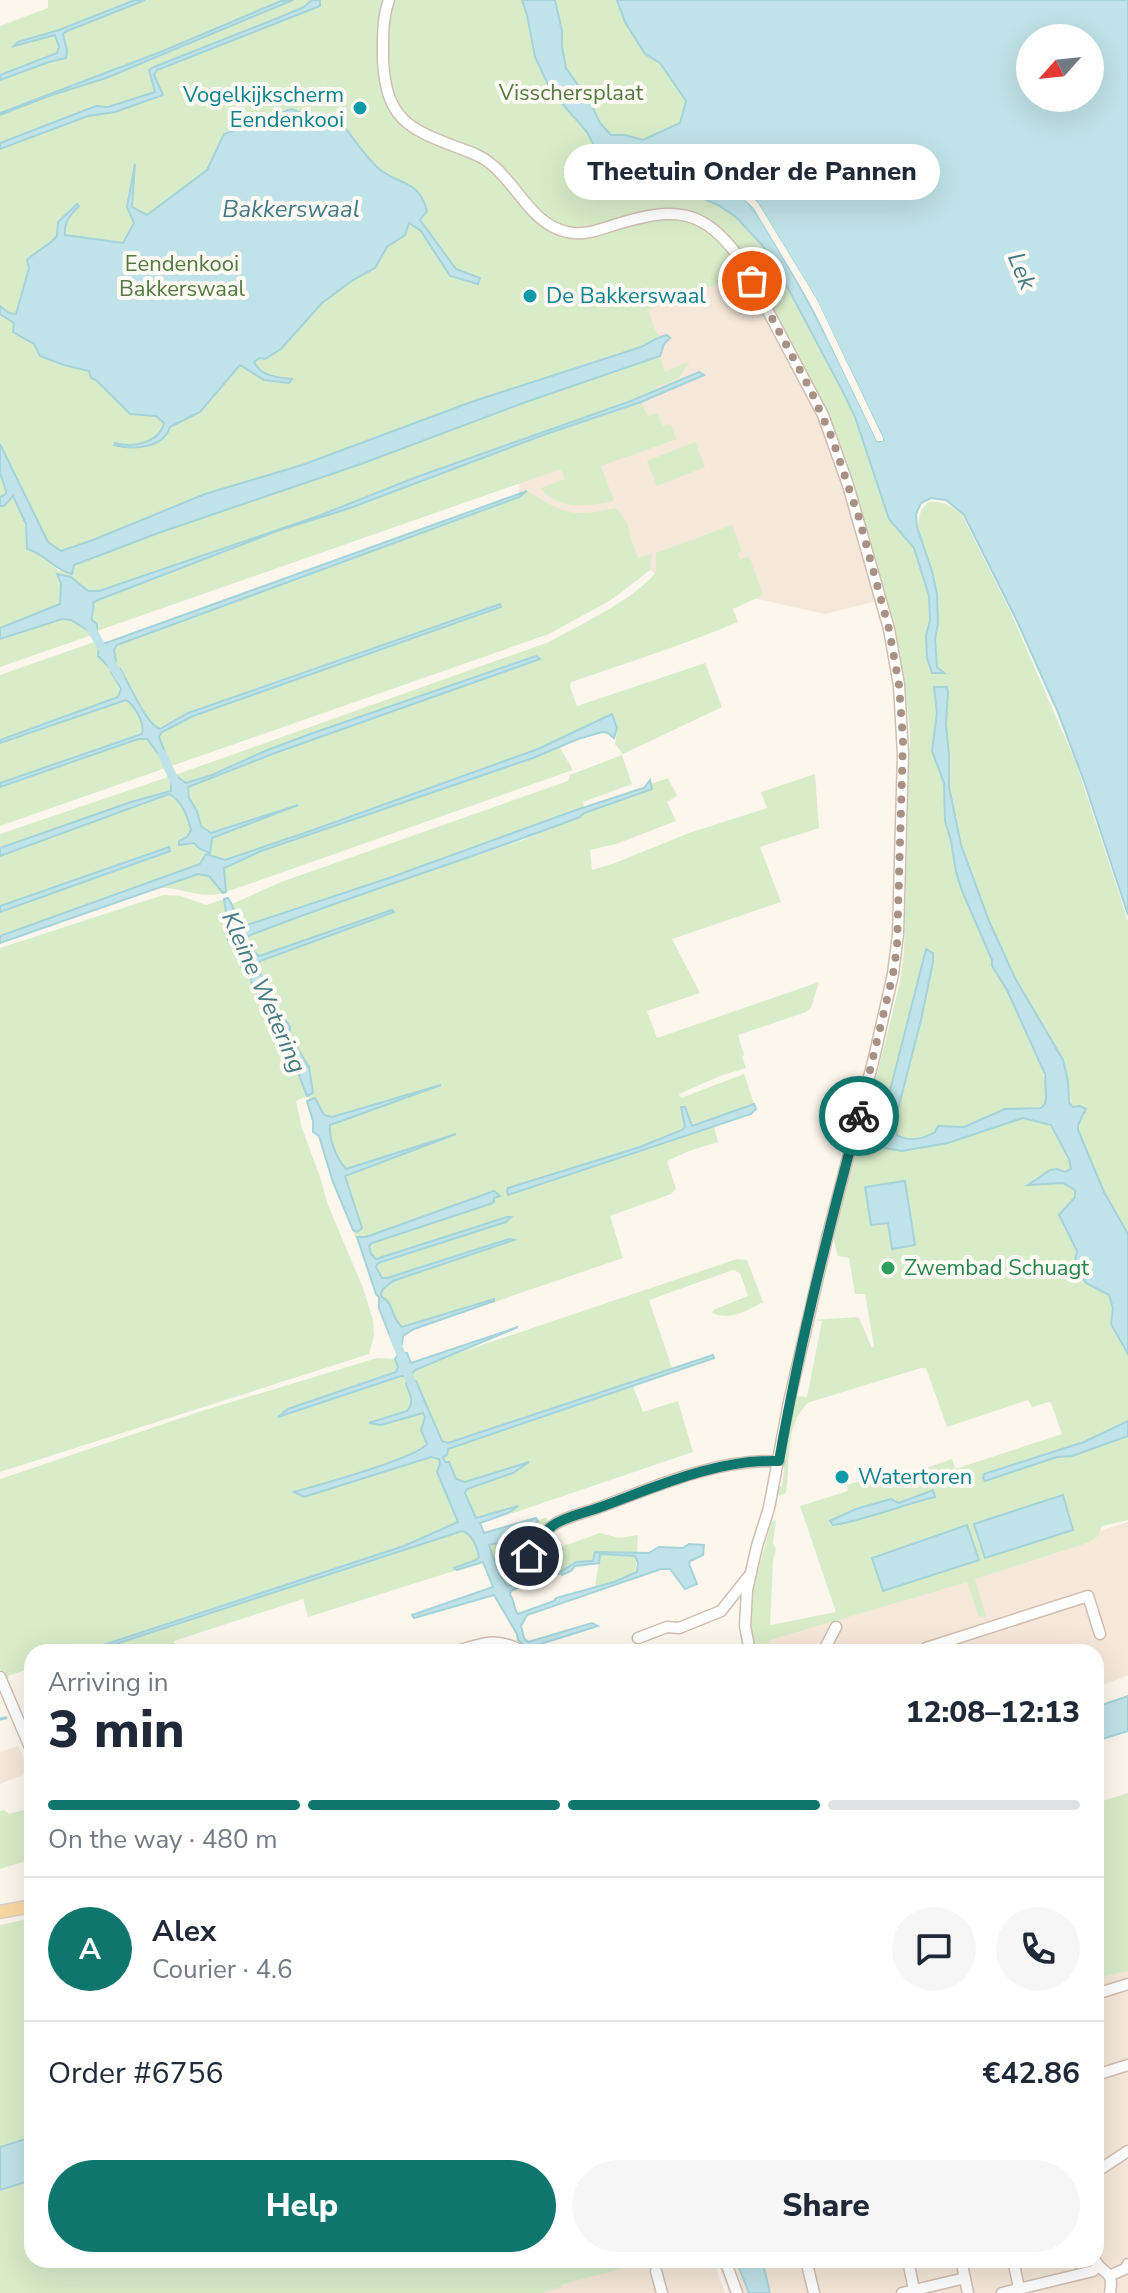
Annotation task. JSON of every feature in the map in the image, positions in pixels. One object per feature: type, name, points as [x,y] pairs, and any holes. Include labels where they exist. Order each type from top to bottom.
[{"type":"main road","points":[[0,1912],[24,1908]]},
{"type":"street","points":[[389,0],[383,31],[386,89],[395,110],[411,127],[490,163],[540,218],[558,229],[576,234],[669,212],[695,218],[727,241],[741,260],[823,415],[859,518],[889,629],[902,707],[897,947],[874,1058],[827,1238],[789,1402],[769,1508],[750,1576],[744,1605],[748,1644]]},
{"type":"street","points":[[529,1556],[536,1542],[554,1524],[708,1470],[740,1463],[779,1461]]},
{"type":"street","points":[[638,1638],[667,1627],[679,1628],[721,1611],[750,1576]]},
{"type":"street","points":[[938,1644],[1088,1596],[1100,1634]]},
{"type":"street","points":[[827,1644],[836,1627]]},
{"type":"street","points":[[478,1644],[498,1641],[505,1644]]},
{"type":"street","points":[[0,1677],[24,1733]]},
{"type":"street","points":[[1104,1992],[1128,1984]]},
{"type":"street","points":[[1104,2072],[1128,2065]]},
{"type":"street","points":[[1104,2167],[1128,2151]]},
{"type":"street","points":[[728,2268],[737,2293]]},
{"type":"street","points":[[808,2268],[814,2293]]},
{"type":"street","points":[[910,2268],[914,2290]]},
{"type":"street","points":[[963,2268],[968,2293]]},
{"type":"street","points":[[1015,2268],[1019,2288]]},
{"type":"street","points":[[1002,2293],[1093,2271],[1094,2268]]},
{"type":"street","points":[[1102,2268],[1111,2275],[1110,2293]]},
{"type":"street","points":[[1111,2275],[1127,2268]]},
{"type":"street","points":[[656,2271],[662,2293]]},
{"type":"street","points":[[902,2293],[965,2278]]},
{"type":"shaded area","points":[[742,240],[835,420],[889,598],[825,614],[659,577],[604,534],[519,496],[520,465],[574,346]]},
{"type":"shaded area","points":[[1128,1522],[1128,1675],[1104,1685],[1104,1644],[762,1644],[764,1634]]},
{"type":"shaded area","points":[[18,1746],[23,1756],[24,1772],[0,1784],[0,1752]]},
{"type":"shaded area","points":[[1128,1962],[1128,2293],[729,2293],[720,2268],[1104,2268],[1104,1970]]},
{"type":"shaded area","points":[[624,2268],[716,2268],[725,2293],[527,2293]]},
{"type":"green space","points":[[48,0],[135,0],[59,30],[18,42],[16,45],[56,35],[59,47],[57,53],[0,75],[0,26],[48,8]]},
{"type":"green space","points":[[145,0],[287,0],[0,113],[0,80],[58,61],[67,51],[63,34],[67,31]]},
{"type":"green space","points":[[293,0],[312,0],[304,7],[149,70],[155,92],[108,107],[96,106],[0,143],[0,115],[106,78]]},
{"type":"green space","name":"Eendenkooi Bakkerswaal","points":[[320,0],[385,0],[378,58],[382,86],[393,113],[487,164],[564,234],[676,216],[702,226],[728,248],[744,274],[648,310],[660,336],[641,347],[599,359],[58,558],[48,545],[0,453],[0,146],[96,111],[161,94],[154,75],[157,70],[319,6]]},
{"type":"green space","name":"Visschersplaat","points":[[395,0],[637,0],[703,124],[640,192],[685,192],[718,205],[736,217],[763,246],[855,417],[889,519],[914,548],[929,596],[930,621],[926,635],[932,673],[943,673],[937,667],[936,586],[917,528],[921,510],[928,502],[947,505],[962,515],[1011,613],[1076,763],[1128,921],[1128,1234],[1104,1192],[1078,1130],[1085,1115],[1080,1106],[1072,1107],[1069,1103],[1063,1060],[1015,978],[989,921],[961,845],[949,787],[948,692],[937,713],[932,751],[944,783],[945,821],[958,881],[994,967],[1027,1031],[1041,1067],[1046,1098],[1042,1108],[995,1113],[964,1127],[938,1126],[935,1131],[920,1138],[908,1139],[897,1135],[895,1121],[921,1020],[933,962],[931,950],[924,954],[878,1138],[885,1148],[902,1151],[948,1143],[1023,1118],[1051,1125],[1071,1169],[1045,1172],[1030,1185],[1063,1183],[1075,1190],[1075,1197],[1065,1207],[1061,1221],[1077,1251],[1074,1265],[1086,1283],[1109,1295],[1113,1308],[1112,1324],[1128,1354],[1128,1421],[1084,1442],[985,1473],[1072,1456],[1128,1436],[1128,1520],[1102,1526],[1098,1536],[1090,1542],[975,1579],[986,1617],[979,1617],[967,1582],[770,1640],[770,1644],[753,1644],[749,1624],[752,1593],[771,1523],[776,1520],[770,1625],[836,1612],[800,1506],[848,1491],[847,1485],[888,1473],[897,1478],[952,1459],[955,1468],[958,1468],[1062,1434],[1051,1403],[1032,1407],[1028,1400],[947,1427],[926,1368],[921,1368],[807,1403],[793,1429],[786,1493],[779,1496],[777,1492],[782,1486],[783,1459],[795,1396],[807,1397],[822,1321],[814,1320],[859,1318],[872,1348],[874,1346],[865,1294],[855,1294],[849,1258],[838,1256],[832,1234],[878,1071],[900,982],[904,951],[910,733],[905,685],[869,537],[837,437],[794,349],[743,257],[685,212],[576,231],[546,219],[505,171],[408,119],[395,100],[388,72],[387,32]],"holes":[[[967,1526],[978,1560],[928,1576],[872,1558]]]},
{"type":"green space","points":[[660,356],[665,372],[690,361],[678,379],[631,401],[414,478],[327,513],[350,508],[546,434],[641,402],[648,416],[657,413],[663,426],[670,424],[677,439],[601,466],[614,501],[574,505],[556,500],[541,488],[565,479],[561,469],[97,631],[97,625],[92,620],[93,603],[98,600],[315,517],[94,592],[88,591],[76,580],[58,575],[61,583],[60,604],[0,628],[0,473],[6,487],[4,504],[12,496],[22,515],[27,549],[35,551],[59,571]]},
{"type":"green space","points":[[695,442],[705,467],[657,486],[647,461]]},
{"type":"green space","points":[[527,491],[570,512],[589,513],[617,508],[628,524],[638,558],[652,554],[650,570],[611,600],[549,634],[0,826],[0,787],[138,739],[147,738],[166,764],[169,761],[159,737],[162,732],[193,716],[501,606],[499,604],[188,712],[160,729],[145,714],[124,676],[111,672],[121,693],[116,698],[0,740],[0,675],[97,641],[102,660],[109,667],[117,645],[519,497]]},
{"type":"green space","points":[[732,525],[742,551],[738,553],[740,560],[749,556],[763,595],[733,609],[738,622],[571,682],[570,687],[577,706],[705,663],[722,707],[623,754],[615,744],[617,732],[611,715],[538,749],[225,860],[214,858],[209,851],[212,839],[272,814],[211,833],[201,827],[197,811],[189,798],[188,787],[536,656],[313,733],[212,775],[186,783],[175,775],[549,642],[634,592],[656,572],[656,553]]},
{"type":"green space","points":[[62,619],[71,620],[92,635],[0,667],[0,639]]},
{"type":"green space","points":[[126,700],[138,715],[142,734],[0,783],[0,743]]},
{"type":"green space","points":[[560,748],[573,770],[226,892],[224,868],[261,851]]},
{"type":"green space","points":[[622,755],[632,784],[583,802],[584,807],[668,778],[677,796],[667,802],[676,821],[616,844],[590,850],[592,870],[689,833],[767,808],[761,792],[815,774],[819,828],[760,847],[781,902],[672,939],[700,993],[647,1011],[657,1038],[819,982],[811,1008],[806,1012],[738,1035],[746,1068],[679,1094],[681,1098],[744,1074],[754,1104],[692,1127],[681,1108],[685,1127],[682,1130],[640,1147],[507,1190],[509,1195],[714,1126],[718,1142],[667,1161],[676,1189],[671,1194],[610,1216],[623,1258],[414,1329],[494,1299],[402,1327],[382,1297],[383,1289],[393,1281],[509,1239],[387,1278],[382,1278],[376,1267],[378,1263],[510,1220],[372,1258],[369,1246],[372,1243],[494,1202],[494,1198],[499,1196],[488,1192],[366,1237],[357,1237],[356,1240],[353,1230],[357,1232],[362,1228],[345,1176],[427,1143],[346,1169],[334,1148],[330,1124],[420,1092],[332,1117],[324,1115],[318,1103],[307,1096],[296,1101],[302,1128],[373,1320],[374,1336],[369,1354],[0,1472],[0,948],[163,895],[181,896],[206,905],[224,899],[240,959],[252,984],[272,1006],[276,1021],[286,1034],[305,1091],[312,1085],[309,1067],[303,1061],[270,995],[260,970],[260,961],[393,911],[259,956],[243,942],[248,936],[523,840],[579,817],[576,811],[244,927],[237,920],[232,904],[281,882],[568,781],[570,775]]},
{"type":"green space","points":[[171,776],[172,795],[182,807],[191,831],[179,844],[194,843],[204,850],[206,854],[200,864],[0,936],[0,834]]},
{"type":"green space","points":[[198,874],[210,876],[223,893],[204,895],[171,888],[152,889]]},
{"type":"green space","points":[[737,1259],[747,1260],[763,1302],[744,1312],[726,1316],[712,1313],[748,1296],[740,1273],[733,1270],[649,1300],[672,1368],[448,1443],[442,1441],[416,1381],[410,1376],[415,1370],[458,1353]]},
{"type":"green space","points":[[377,1358],[395,1359],[396,1372],[281,1415],[401,1376],[407,1377],[409,1381],[406,1385],[412,1402],[410,1408],[371,1423],[381,1425],[423,1413],[425,1417],[421,1430],[427,1445],[424,1449],[304,1497],[431,1457],[439,1458],[437,1472],[458,1522],[404,1546],[106,1644],[24,1644],[24,1671],[8,1676],[9,1679],[4,1678],[0,1668],[0,1479],[205,1410]]},
{"type":"green space","points":[[633,1386],[643,1412],[678,1401],[693,1452],[513,1513],[508,1513],[515,1508],[476,1518],[466,1496],[467,1489],[513,1473],[525,1463],[465,1482],[456,1479],[449,1463],[445,1462],[443,1457],[448,1449]]},
{"type":"green space","points":[[546,1517],[558,1548],[600,1533],[619,1538],[638,1535],[637,1553],[596,1552],[593,1561],[575,1562],[562,1571],[508,1586],[499,1574],[489,1544],[525,1536],[538,1521]]},
{"type":"green space","points":[[462,1531],[471,1538],[479,1557],[455,1568],[457,1570],[308,1617],[303,1599],[174,1641],[175,1644],[116,1644]]},
{"type":"green space","points":[[600,1554],[635,1556],[637,1572],[595,1587]]},
{"type":"green space","points":[[1128,1793],[1128,1971],[1104,1976],[1104,1800]]},
{"type":"green space","points":[[24,1810],[24,1862],[0,1869],[0,1811],[9,1814]]},
{"type":"green space","points":[[24,1920],[24,2268],[625,2268],[541,2293],[0,2293],[0,1925]]},
{"type":"water","points":[[135,0],[145,0],[63,34],[66,58],[0,80],[0,75],[57,53],[59,47],[55,35],[14,46],[18,42],[59,30]]},
{"type":"water","points":[[293,0],[106,78],[0,115],[281,1]]},
{"type":"water","points":[[312,0],[320,0],[320,6],[157,70],[154,75],[163,95],[115,112],[88,116],[0,149],[0,143],[96,106],[108,107],[155,92],[149,70],[154,67],[304,7]]},
{"type":"water","name":"Lek","points":[[522,0],[555,0],[566,68],[600,123],[611,135],[643,140],[680,123],[686,101],[660,63],[645,54],[625,22],[617,0],[1128,0],[1128,915],[1057,710],[964,515],[946,500],[931,498],[921,503],[916,514],[937,594],[937,667],[944,673],[932,673],[927,658],[926,635],[930,621],[929,596],[914,548],[889,519],[855,417],[763,246],[736,217],[695,195],[658,191],[599,196],[624,185],[597,152],[587,132],[551,91],[535,57]],"holes":[[[671,162],[696,167],[739,186],[758,203],[817,301],[884,440],[877,441],[793,274],[755,212],[736,192],[718,181],[688,172],[656,169]]]},
{"type":"water","name":"Bakkerswaal","points":[[291,109],[312,117],[337,117],[377,167],[419,193],[427,211],[420,220],[456,269],[480,278],[478,284],[450,276],[421,231],[409,223],[405,235],[387,247],[375,268],[322,303],[281,349],[254,362],[265,373],[292,379],[289,383],[264,380],[240,365],[200,412],[170,427],[161,440],[138,447],[114,445],[130,445],[151,439],[164,423],[156,416],[130,414],[91,378],[89,371],[40,356],[34,344],[13,332],[14,323],[0,314],[0,306],[16,314],[29,268],[27,260],[57,236],[58,222],[77,204],[79,206],[67,222],[65,235],[123,243],[134,223],[127,207],[135,164],[132,207],[147,215],[207,170],[224,134]]},
{"type":"water","points":[[667,335],[670,338],[660,356],[161,532],[74,565],[72,574],[27,549],[26,524],[13,496],[4,506],[0,506],[0,497],[6,491],[0,473],[0,444],[48,542],[61,551],[205,494],[302,465],[474,401],[641,347]]},
{"type":"water","points":[[699,372],[704,375],[641,402],[546,434],[350,508],[277,531],[98,600],[93,603],[92,620],[97,624],[97,631],[92,635],[71,620],[62,619],[0,639],[0,628],[60,604],[61,583],[57,574],[71,577],[88,591],[99,591],[321,515],[414,478],[631,401]]},
{"type":"water","points":[[527,491],[519,497],[117,645],[114,650],[116,661],[109,667],[98,656],[99,643]]},
{"type":"water","points":[[500,604],[501,607],[193,716],[162,732],[159,737],[169,762],[166,764],[147,739],[138,739],[0,787],[0,783],[142,734],[138,715],[126,700],[0,743],[0,740],[118,697],[121,689],[111,672],[115,668],[120,669],[145,714],[160,729],[188,713]]},
{"type":"water","points":[[536,656],[540,659],[188,787],[189,798],[201,826],[211,833],[298,805],[212,838],[210,853],[194,843],[179,845],[179,841],[187,837],[191,830],[181,805],[169,794],[0,856],[0,848],[171,791],[171,776],[175,775],[186,783],[212,775],[313,733]]},
{"type":"water","points":[[934,687],[947,687],[948,692],[949,787],[961,845],[989,921],[1015,978],[1063,1060],[1069,1103],[1073,1107],[1086,1109],[1078,1130],[1104,1192],[1128,1234],[1128,1354],[1111,1324],[1113,1308],[1109,1295],[1086,1283],[1074,1265],[1077,1251],[1059,1215],[1075,1197],[1075,1190],[1063,1183],[1028,1185],[1050,1170],[1065,1172],[1071,1169],[1051,1125],[1023,1118],[948,1143],[902,1151],[885,1148],[878,1138],[926,949],[933,953],[933,962],[895,1121],[897,1135],[921,1138],[935,1132],[938,1126],[964,1127],[1005,1109],[1041,1108],[1046,1098],[1045,1074],[1007,990],[992,966],[956,872],[945,821],[944,783],[932,751],[937,713]]},
{"type":"water","points":[[612,714],[617,728],[614,738],[602,732],[578,739],[533,758],[261,851],[224,868],[226,892],[223,893],[209,876],[198,874],[0,943],[0,936],[200,864],[206,854],[225,860],[313,830],[538,749]]},
{"type":"water","points":[[650,780],[652,789],[580,817],[248,936],[244,943],[259,956],[392,910],[394,912],[260,961],[258,965],[270,996],[290,1027],[293,1041],[309,1067],[313,1093],[307,1096],[286,1034],[276,1021],[271,1006],[251,988],[249,976],[241,967],[241,944],[228,940],[224,899],[228,898],[244,926],[644,788]]},
{"type":"water","points":[[169,847],[170,851],[0,912],[0,906]]},
{"type":"water","points":[[441,1085],[330,1125],[334,1148],[346,1169],[456,1134],[345,1176],[362,1228],[357,1232],[353,1230],[333,1182],[319,1136],[313,1132],[307,1101],[315,1098],[324,1115],[332,1117]]},
{"type":"water","points":[[754,1104],[756,1109],[751,1114],[508,1195],[508,1188],[640,1147],[682,1130],[685,1127],[681,1107],[685,1107],[692,1126]]},
{"type":"water","points":[[905,1181],[915,1245],[892,1249],[888,1223],[871,1225],[865,1187]]},
{"type":"water","points":[[494,1191],[500,1196],[490,1204],[369,1246],[376,1259],[511,1217],[506,1222],[378,1263],[376,1267],[382,1278],[387,1278],[514,1240],[393,1281],[383,1289],[382,1297],[389,1303],[402,1327],[494,1299],[414,1329],[403,1336],[402,1344],[394,1346],[357,1237],[366,1237]]},
{"type":"water","points":[[518,1327],[415,1370],[410,1376],[401,1376],[278,1417],[288,1409],[396,1372],[395,1359],[399,1353],[407,1353],[411,1363]]},
{"type":"water","points":[[713,1355],[714,1358],[448,1449],[443,1457],[445,1462],[449,1462],[456,1479],[465,1482],[529,1462],[513,1473],[467,1489],[465,1493],[476,1518],[518,1506],[480,1523],[484,1533],[536,1518],[538,1521],[525,1536],[489,1545],[499,1574],[508,1586],[516,1584],[518,1588],[510,1595],[518,1614],[556,1598],[614,1582],[637,1572],[635,1556],[600,1554],[599,1563],[575,1566],[562,1575],[529,1583],[528,1580],[562,1571],[576,1562],[593,1561],[595,1552],[649,1553],[659,1547],[704,1545],[703,1555],[689,1564],[697,1584],[685,1589],[670,1569],[661,1569],[527,1615],[521,1626],[528,1642],[592,1623],[598,1626],[540,1644],[523,1644],[518,1640],[494,1595],[414,1618],[412,1615],[493,1587],[483,1562],[457,1570],[454,1568],[479,1557],[471,1538],[462,1531],[116,1644],[106,1644],[404,1546],[458,1522],[437,1472],[439,1459],[431,1457],[304,1497],[294,1492],[386,1464],[427,1444],[421,1430],[425,1417],[423,1413],[381,1425],[369,1423],[407,1411],[411,1401],[406,1384],[409,1381],[416,1381],[442,1441],[448,1443]]},
{"type":"water","points":[[1128,1421],[1128,1436],[1072,1456],[1057,1457],[985,1481],[983,1478],[984,1474],[1084,1442]]},
{"type":"water","points":[[933,1490],[935,1497],[846,1523],[833,1525],[830,1521],[856,1509],[891,1499],[899,1503]]},
{"type":"water","points":[[1063,1495],[1073,1530],[985,1558],[974,1524]]},
{"type":"water","points":[[967,1525],[979,1560],[883,1591],[872,1558]]},
{"type":"water","points":[[1128,1696],[1128,1731],[1104,1738],[1104,1704]]},
{"type":"water","points":[[24,2140],[24,2182],[0,2190],[0,2147]]},
{"type":"water","points":[[739,2268],[764,2268],[770,2293],[749,2293]]},
{"type":"pier","points":[[648,162],[671,162],[716,172],[738,184],[758,203],[817,300],[883,441],[877,441],[811,304],[753,207],[734,190],[713,179],[685,171],[652,168]]},
{"type":"waterway","name":"Kleine Wetering","points":[[89,625],[120,678]]},
{"type":"waterway","name":"Kleine Wetering","points":[[162,754],[176,784]]},
{"type":"waterway","name":"Kleine Wetering","points":[[394,1336],[414,1390]]},
{"type":"waterway","points":[[0,1719],[6,1718]]},
{"type":"way so far","points":[[752,281],[811,391],[832,438],[859,518],[889,629],[902,707],[897,947],[859,1116]]},
{"type":"place","name":"Vogelkijkscherm Eendenkooi","points":[[360,108]]},
{"type":"place","name":"Theetuin Onder de Pannen","points":[[752,281]]},
{"type":"place","name":"De Bakkerswaal","points":[[530,296]]},
{"type":"place","name":"Zwembad Schuagt","points":[[888,1268]]},
{"type":"place","name":"Watertoren","points":[[842,1477]]},
{"type":"route","points":[[529,1556],[536,1542],[554,1524],[708,1470],[762,1460],[779,1461],[789,1402],[827,1238],[859,1116]]}]
